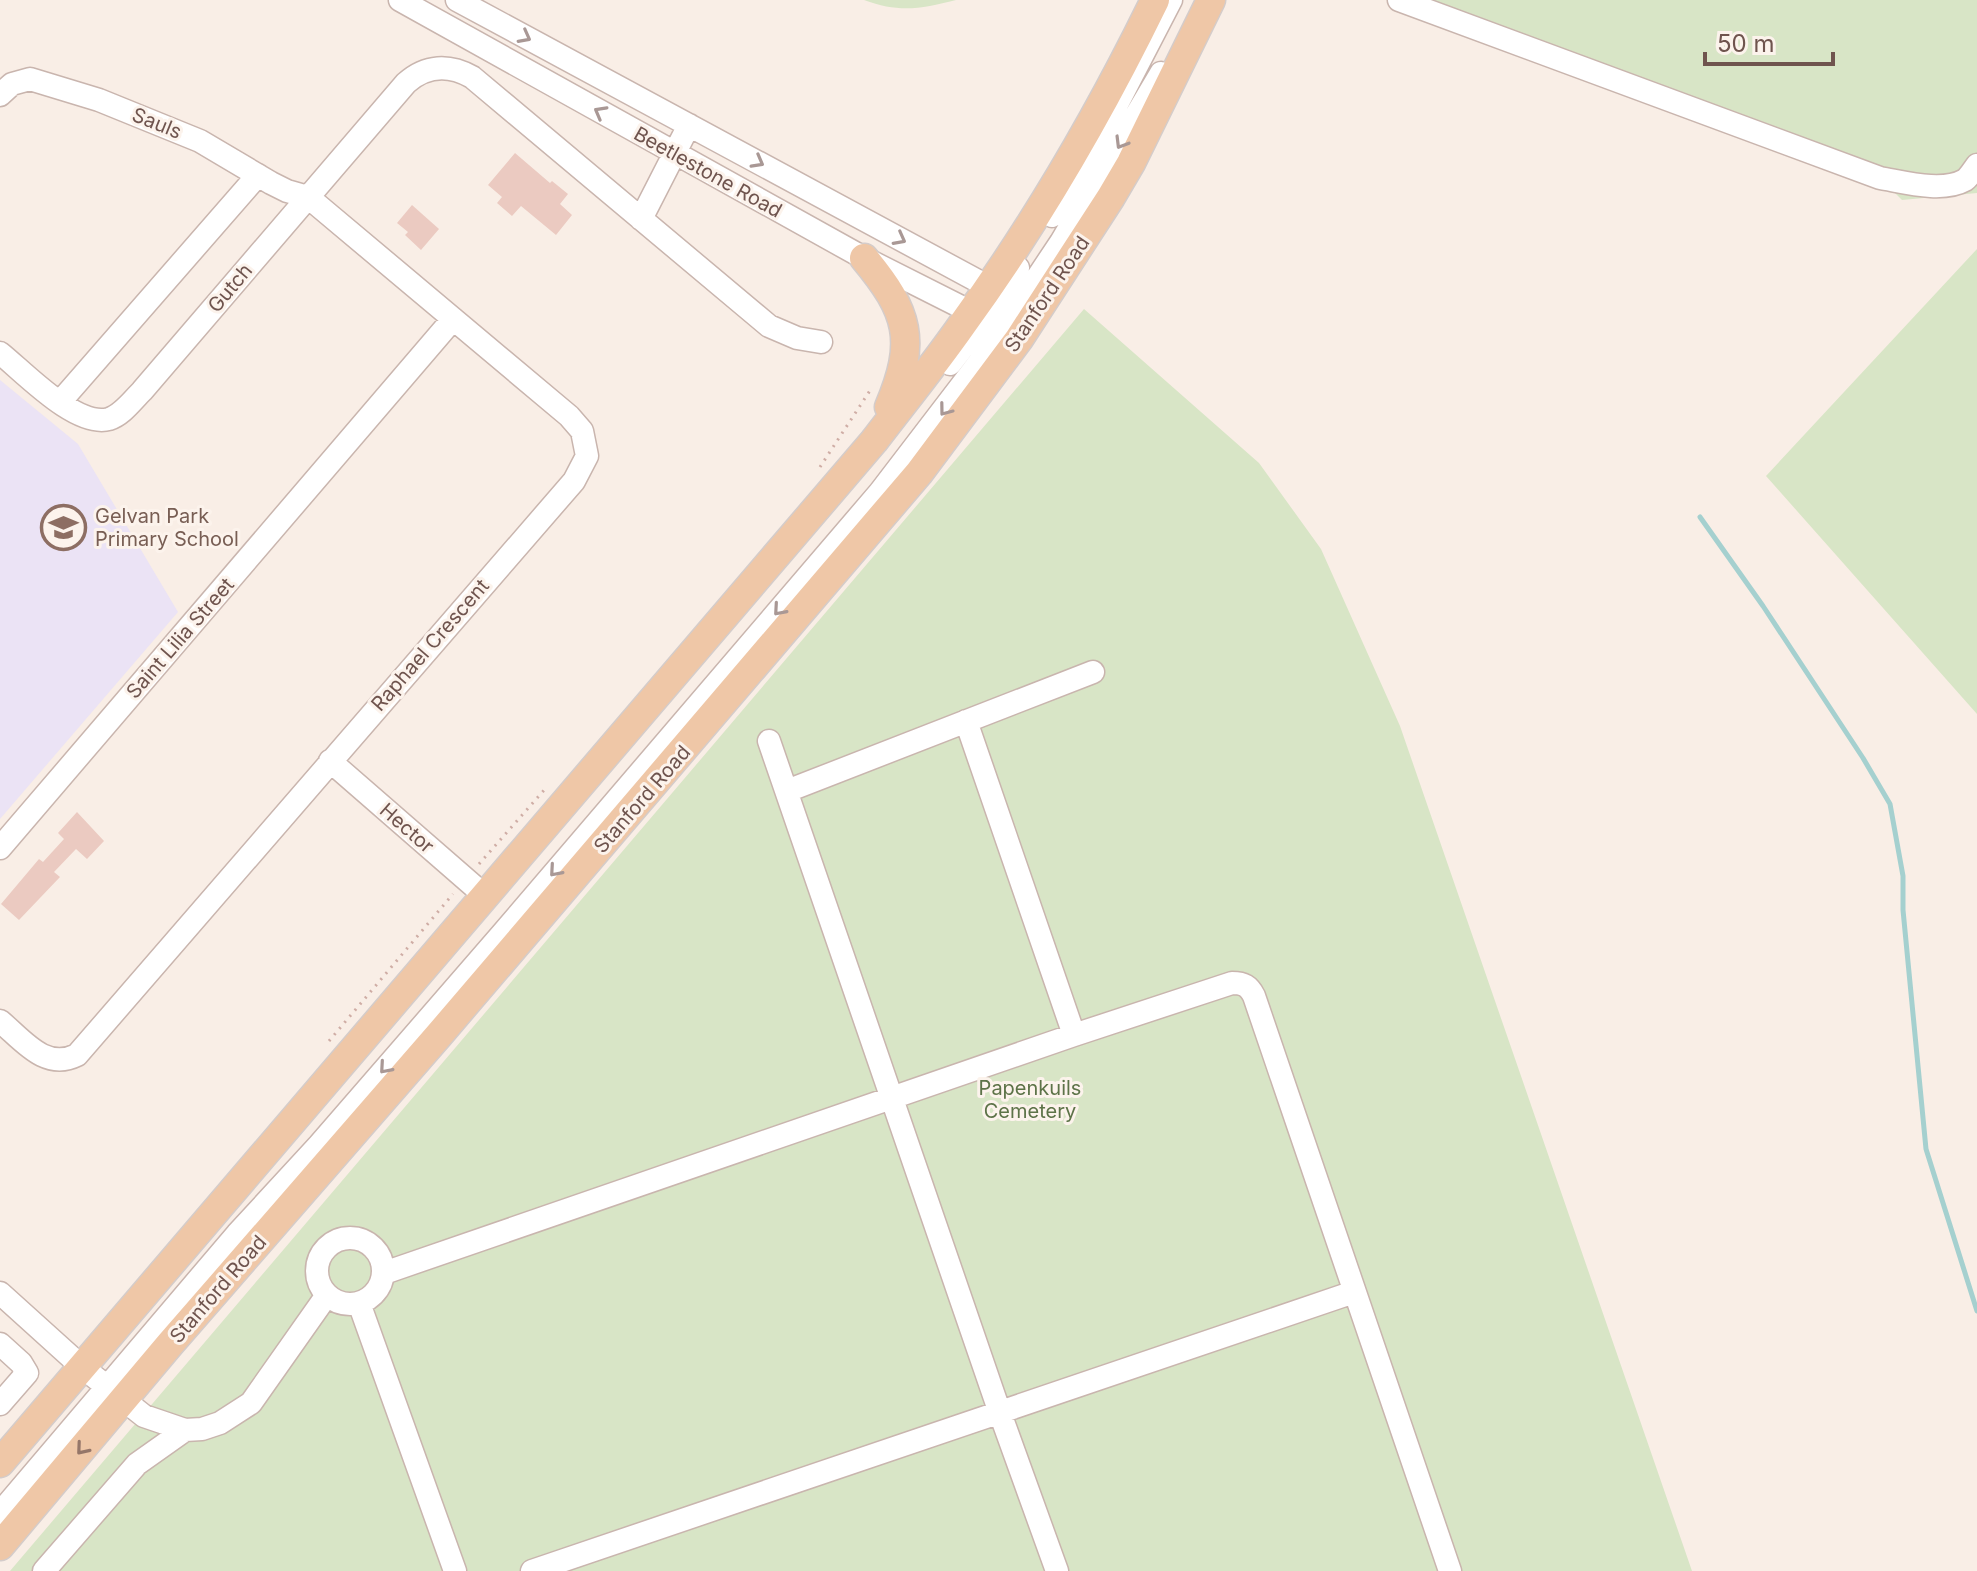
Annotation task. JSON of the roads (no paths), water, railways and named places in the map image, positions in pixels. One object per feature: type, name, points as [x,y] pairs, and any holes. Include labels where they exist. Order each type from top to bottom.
[{"type":"main road","name":"Stanford Road","points":[[0,1546],[101,1382],[475,887],[874,441],[994,324],[1011,300],[1078,147],[1155,0]]},
{"type":"main road","name":"Stanford Road","points":[[1,1459],[101,1382],[760,661],[919,473],[994,324],[1011,300],[1131,163],[1211,0]]},
{"type":"main road","points":[[864,258],[895,298],[901,311],[905,341],[898,383],[874,441]]},
{"type":"street","name":"Beetlestone Road","points":[[400,0],[864,258],[994,324]]},
{"type":"street","name":"Beetlestone Road","points":[[457,0],[1011,300]]},
{"type":"street","points":[[1011,300],[1171,0]]},
{"type":"street","points":[[1011,300],[1061,242],[1123,139],[1197,0]]},
{"type":"street","points":[[1399,0],[1880,178],[1940,186],[1973,174]]},
{"type":"street","name":"Gutch","points":[[0,353],[60,402],[85,418],[98,420],[120,413],[406,83],[422,72],[453,69],[472,77],[641,219]]},
{"type":"street","name":"Sauls","points":[[0,95],[12,84],[30,79],[56,86],[167,126],[200,141],[287,191],[308,197]]},
{"type":"street","points":[[689,125],[641,219],[769,326],[783,333],[821,342]]},
{"type":"street","points":[[60,402],[258,175]]},
{"type":"street","name":"Raphael Crescent","points":[[0,1021],[45,1058],[60,1061],[77,1055],[574,481],[587,456],[582,431],[569,416],[308,197]]},
{"type":"street","name":"Saint Lilia Street","points":[[0,848],[453,319]]},
{"type":"street","points":[[0,1513],[101,1382],[912,414],[994,324]]},
{"type":"street","points":[[787,791],[1093,672]]},
{"type":"street","points":[[966,721],[1074,1035]]},
{"type":"street","points":[[769,741],[1057,1571]]},
{"type":"street","name":"Hector","points":[[330,761],[475,887]]},
{"type":"street","points":[[384,1273],[1074,1035],[1232,983],[1243,983],[1250,988],[1450,1571]]},
{"type":"street","points":[[353,1237],[372,1245],[379,1253],[384,1273],[376,1292],[359,1303],[337,1302],[327,1295],[317,1277],[317,1267],[325,1248],[343,1238],[353,1237]]},
{"type":"street","points":[[532,1571],[1354,1292]]},
{"type":"street","points":[[0,1293],[144,1416],[185,1430],[220,1423],[251,1403],[327,1295]]},
{"type":"street","points":[[359,1303],[455,1571]]},
{"type":"street","points":[[0,1344],[21,1363],[27,1373],[0,1404]]},
{"type":"street","points":[[46,1570],[137,1464],[185,1430]]},
{"type":"waterway","points":[[1700,517],[1763,606],[1890,804],[1903,876],[1903,910],[1926,1149],[1977,1311]]},
{"type":"place","name":"Gelvan Park Primary School","points":[[64,528]]},
{"type":"park label","name":"Papenkuils Cemetery","points":[[1030,1100]]}]
